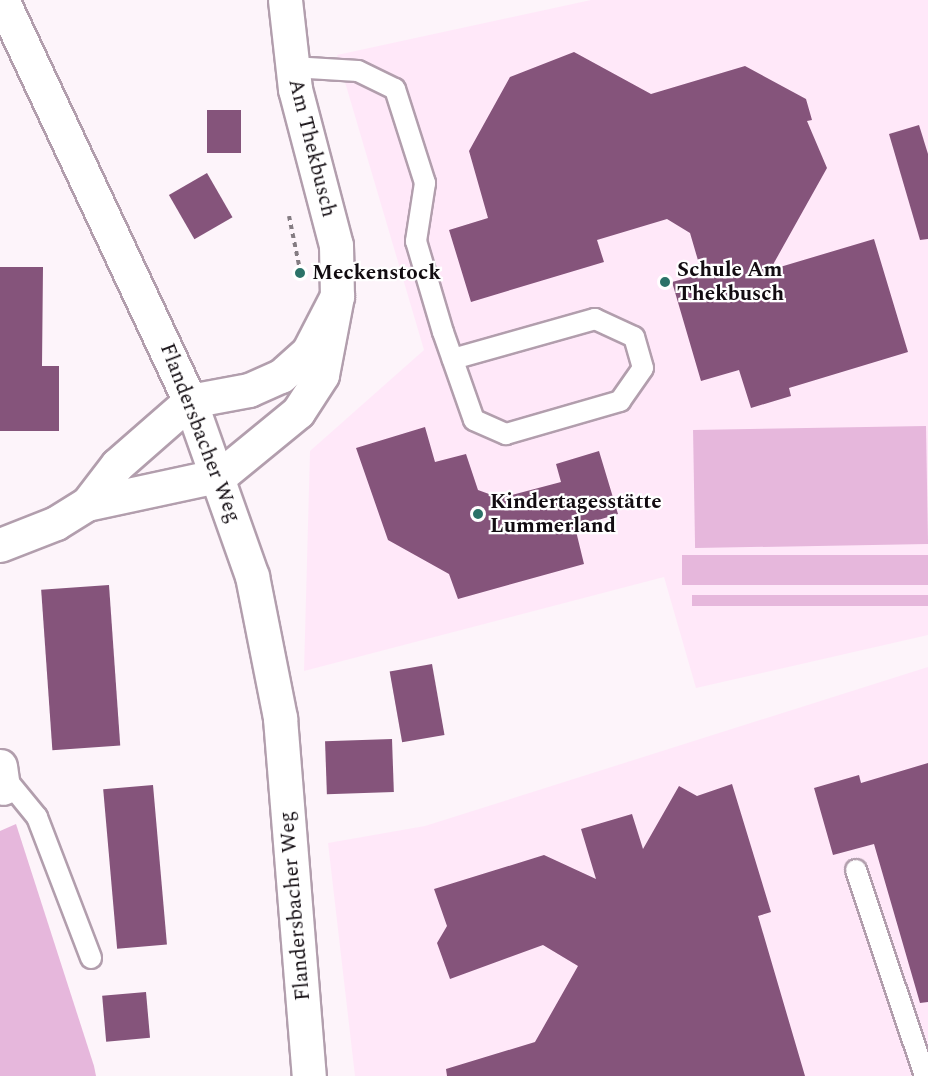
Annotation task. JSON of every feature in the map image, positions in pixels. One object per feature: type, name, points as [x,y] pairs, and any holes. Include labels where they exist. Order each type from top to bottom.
[{"type":"main road","name":"Flandersbacher Weg","points":[[2,0],[190,401],[221,475],[252,576],[280,718],[309,1076]]},
{"type":"main road","name":"Am Thekbusch","points":[[221,475],[298,412],[322,375],[337,296],[336,245],[292,67],[285,0]]},
{"type":"main road","name":"Am Thekbusch","points":[[190,401],[249,390],[281,376],[308,352],[337,296]]},
{"type":"main road","points":[[87,504],[117,465],[190,401]]},
{"type":"main road","points":[[0,545],[56,523],[87,504],[221,475]]},
{"type":"lane","points":[[292,67],[358,71],[395,89],[425,183],[416,241],[453,359],[474,420],[506,434],[620,401],[643,369],[634,337],[595,319],[453,359]]},
{"type":"lane","points":[[1,775],[37,817],[91,958]]},
{"type":"lane","points":[[856,870],[926,1076]]},
{"type":"path","points":[[288,210],[300,273]]},
{"type":"shaded area","name":"Schule Am Thekbusch","points":[[591,0],[928,0],[928,635],[696,688],[664,577],[304,671],[310,451],[424,350],[337,55]]},
{"type":"shaded area","points":[[926,426],[928,544],[695,548],[693,430]]},
{"type":"shaded area","points":[[682,555],[928,555],[928,585],[682,585]]},
{"type":"shaded area","points":[[692,595],[928,595],[928,606],[692,606]]},
{"type":"shaded area","points":[[928,667],[928,1076],[355,1076],[328,843],[425,826]]},
{"type":"shaded area","points":[[16,824],[96,1076],[0,1076],[0,831]]},
{"type":"building","points":[[574,52],[651,94],[745,66],[806,99],[812,120],[807,121],[827,168],[770,270],[874,239],[908,352],[789,388],[791,396],[751,408],[739,370],[701,381],[672,282],[702,274],[690,233],[667,219],[597,240],[604,262],[471,302],[449,230],[488,218],[469,151],[510,77]]},
{"type":"building","points":[[207,110],[241,110],[241,153],[207,153]]},
{"type":"building","points":[[919,125],[928,154],[928,239],[920,240],[889,134]]},
{"type":"building","points":[[207,173],[232,217],[194,239],[169,195]]},
{"type":"building","points":[[0,267],[43,267],[42,366],[59,366],[59,431],[0,431]]},
{"type":"building","points":[[425,427],[435,462],[466,454],[478,490],[500,498],[561,482],[556,464],[599,451],[618,514],[575,527],[584,564],[458,599],[449,574],[388,540],[356,448]]},
{"type":"building","points":[[109,585],[120,746],[52,750],[41,590]]},
{"type":"building","points":[[432,664],[445,735],[402,742],[390,671]]},
{"type":"building","points":[[392,739],[394,792],[327,794],[325,741]]},
{"type":"building","points":[[928,763],[928,1002],[920,1003],[874,844],[833,855],[814,788],[859,775],[861,783]]},
{"type":"building","points":[[732,784],[771,912],[758,916],[805,1076],[447,1076],[446,1069],[535,1042],[578,966],[543,945],[450,979],[437,943],[447,926],[434,889],[544,855],[596,879],[581,829],[632,814],[643,849],[679,786],[697,796]]},
{"type":"building","points":[[153,785],[167,944],[117,949],[103,789]]},
{"type":"building","points":[[146,992],[150,1038],[106,1042],[102,996]]},
{"type":"place","name":"Meckenstock","points":[[300,273]]},
{"type":"place","name":"Schule Am Thekbusch","points":[[665,282]]},
{"type":"place","name":"Kindertagesstätte Lummerland","points":[[478,514]]}]
